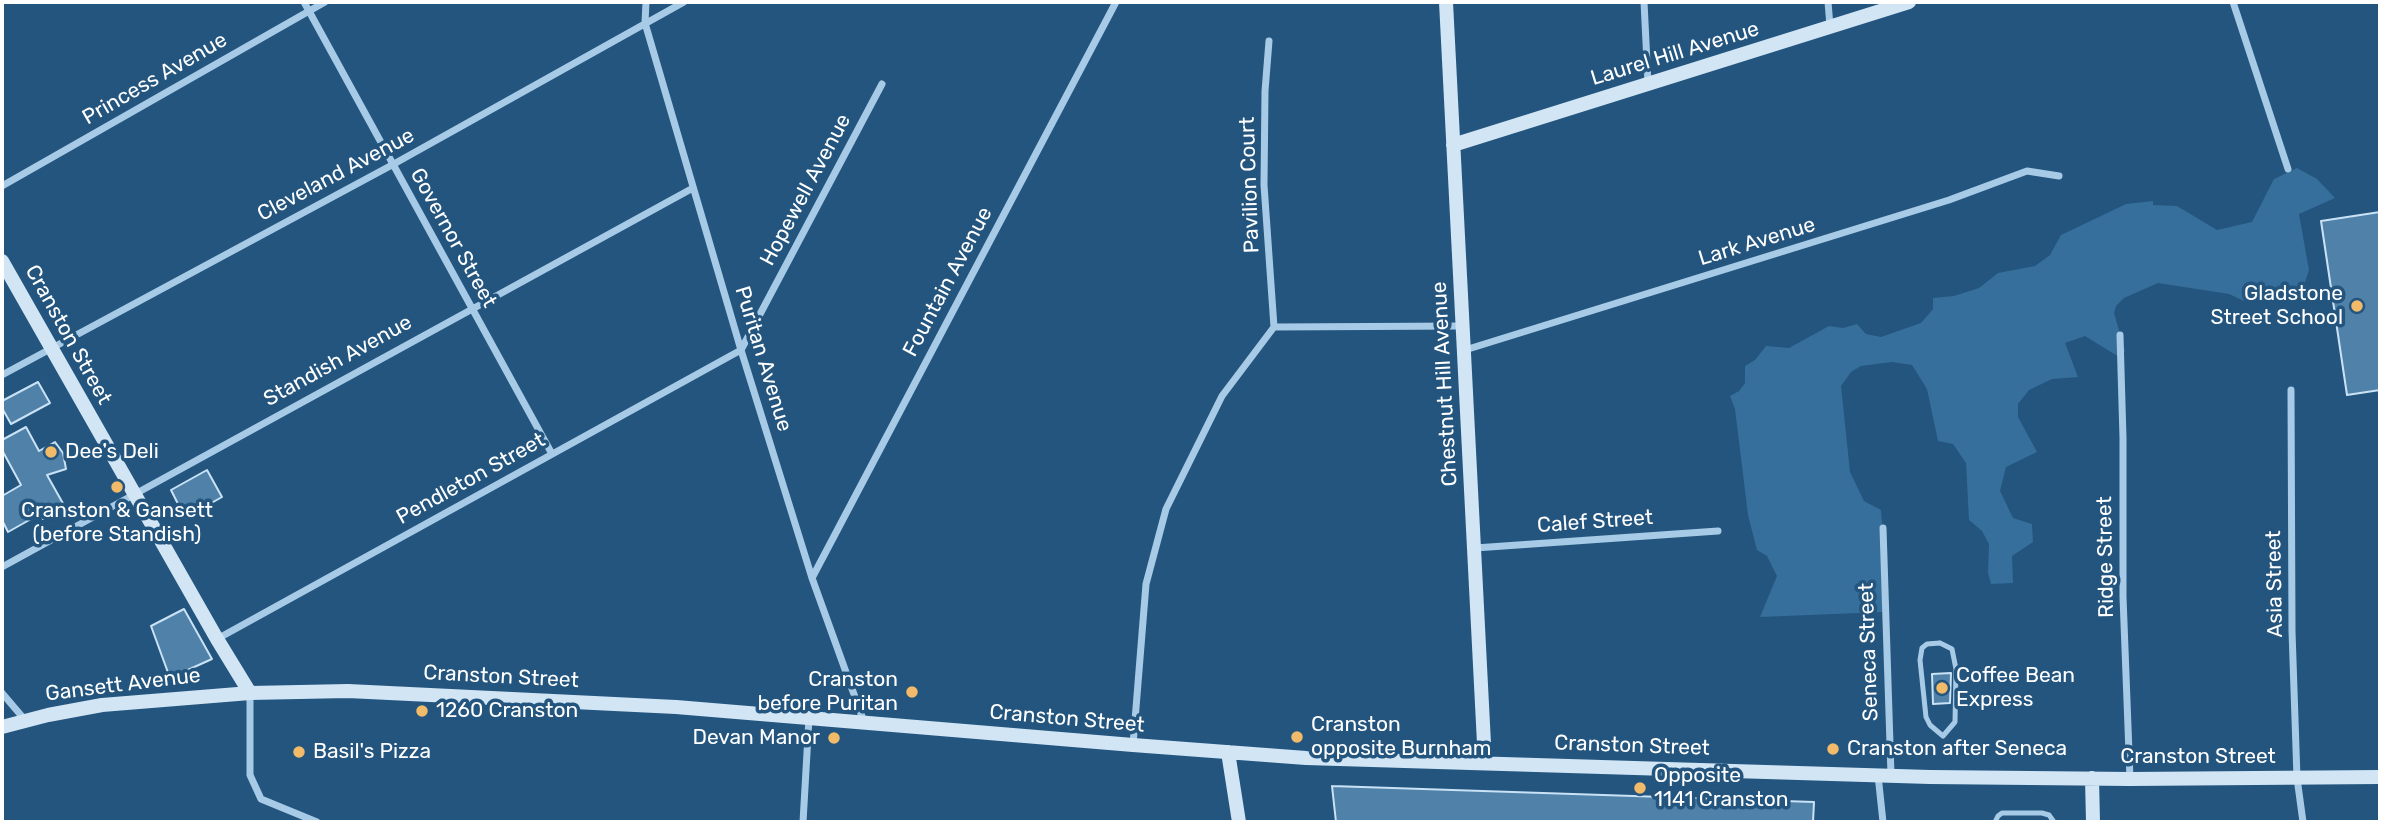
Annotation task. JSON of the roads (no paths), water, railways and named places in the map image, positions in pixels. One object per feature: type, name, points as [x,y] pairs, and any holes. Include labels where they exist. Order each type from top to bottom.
[{"type":"main road","name":"Chestnut Hill Avenue","points":[[1446,2],[1485,763]]},
{"type":"main road","name":"Laurel Hill Avenue","points":[[1454,145],[1909,2]]},
{"type":"main road","name":"Cranston Street","points":[[2,261],[250,693],[348,691],[676,707],[1306,758],[1884,775],[2130,779],[2380,777]]},
{"type":"main road","name":"Gansett Avenue","points":[[2,727],[102,705],[250,693]]},
{"type":"main road","points":[[1228,752],[1239,822]]},
{"type":"main road","points":[[2092,778],[2093,822]]},
{"type":"street","name":"Governor Street","points":[[303,2],[552,454]]},
{"type":"street","name":"Princess Avenue","points":[[2,186],[325,2]]},
{"type":"street","name":"Puritan Avenue","points":[[646,2],[645,23],[741,350],[812,578],[864,722]]},
{"type":"street","name":"Cleveland Avenue","points":[[2,375],[392,165],[684,2]]},
{"type":"street","name":"Fountain Avenue","points":[[812,578],[1116,2]]},
{"type":"street","points":[[1644,2],[1648,84]]},
{"type":"street","points":[[1828,2],[1830,27]]},
{"type":"street","points":[[2233,2],[2288,169]]},
{"type":"street","name":"Pavilion Court","points":[[1269,41],[1265,91],[1264,185],[1274,327]]},
{"type":"street","name":"Hopewell Avenue","points":[[741,350],[881,83]]},
{"type":"street","name":"Lark Avenue","points":[[1465,350],[1936,204],[2027,171],[2059,176]]},
{"type":"street","name":"Standish Avenue","points":[[2,567],[693,188]]},
{"type":"street","points":[[1133,746],[1146,584],[1166,509],[1222,396],[1274,327],[1463,326]]},
{"type":"street","name":"Ridge Street","points":[[2120,335],[2123,597],[2130,779]]},
{"type":"street","name":"Pendleton Street","points":[[217,639],[741,350]]},
{"type":"street","name":"Asia Street","points":[[2291,390],[2292,631],[2297,778],[2303,822]]},
{"type":"street","name":"Seneca Street","points":[[1882,527],[1883,822]]},
{"type":"street","name":"Calef Street","points":[[1475,548],[1718,531]]},
{"type":"street","points":[[2,693],[25,720]]},
{"type":"street","points":[[250,693],[250,775],[261,799],[317,822]]},
{"type":"street","points":[[803,822],[809,718]]},
{"type":"lane","points":[[1940,643],[1952,649],[1956,669],[1955,722],[1943,736],[1930,725],[1926,717],[1920,660],[1922,648],[1927,644],[1940,643]]},
{"type":"lane","points":[[1995,822],[2002,813],[2042,813],[2049,815],[2054,822]]},
{"type":"place","name":"Gladstone Street School","points":[[2357,306]]},
{"type":"place","name":"Dee's Deli","points":[[51,452]]},
{"type":"place","name":"Cranston & Gansett (before Standish)","points":[[117,487]]},
{"type":"place","name":"Coffee Bean Express","points":[[1942,688]]},
{"type":"place","name":"Cranston before Puritan","points":[[912,692]]},
{"type":"place","name":"1260 Cranston","points":[[422,711]]},
{"type":"place","name":"Cranston opposite Burnham","points":[[1297,737]]},
{"type":"place","name":"Devan Manor","points":[[834,738]]},
{"type":"place","name":"Cranston after Seneca","points":[[1833,749]]},
{"type":"place","name":"Basil's Pizza","points":[[299,752]]},
{"type":"place","name":"Opposite 1141 Cranston","points":[[1640,788]]}]
